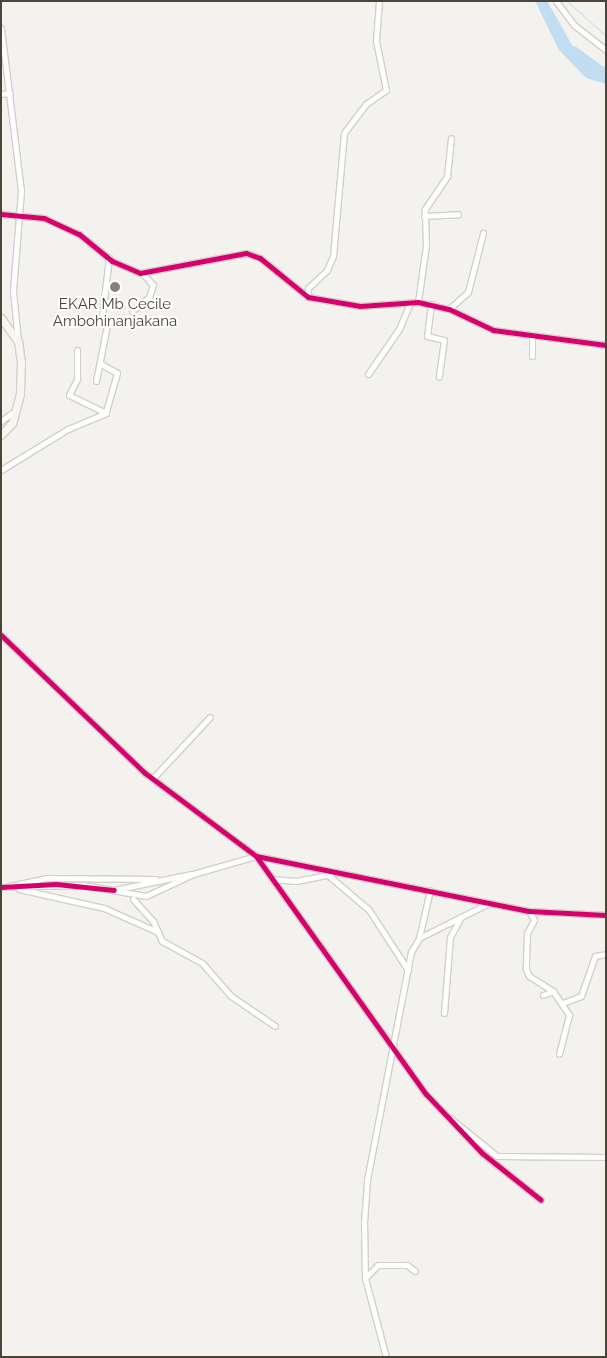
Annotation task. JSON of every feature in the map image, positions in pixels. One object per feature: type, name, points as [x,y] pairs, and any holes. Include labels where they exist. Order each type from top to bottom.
[{"type":"street","points":[[308,297],[308,288],[327,270],[333,256],[344,133],[366,104],[386,90],[376,41],[379,1]]},
{"type":"street","points":[[556,1],[574,25],[606,50]]},
{"type":"street","points":[[1,28],[10,93],[20,216],[12,291],[18,341],[20,394],[15,410],[1,435]]},
{"type":"street","points":[[1,94],[10,93]]},
{"type":"street","points":[[418,302],[426,245],[424,216],[426,204],[440,192],[446,176],[451,138]]},
{"type":"street","points":[[1,214],[44,218],[79,234],[109,258],[150,277],[153,285],[149,297],[132,310]]},
{"type":"street","points":[[424,216],[458,214]]},
{"type":"street","points":[[449,309],[468,292],[483,233]]},
{"type":"street","points":[[140,273],[246,253],[260,258],[308,297],[360,306],[418,302],[431,304],[449,309],[493,330],[606,345]]},
{"type":"street","points":[[96,381],[101,364],[109,258]]},
{"type":"street","points":[[368,374],[399,329],[410,304]]},
{"type":"street","points":[[431,304],[427,334],[444,340],[438,376]]},
{"type":"street","points":[[1,318],[18,341]]},
{"type":"street","points":[[532,336],[532,356]]},
{"type":"street","points":[[77,350],[77,379],[69,395],[106,411]]},
{"type":"street","points":[[1,470],[106,411],[117,373],[101,364]]},
{"type":"street","points":[[1,420],[15,410]]},
{"type":"street","points":[[1,634],[76,710],[154,777],[256,856],[393,1052],[449,1118],[482,1153],[541,1200]]},
{"type":"street","points":[[154,777],[210,717]]},
{"type":"street","points":[[9,886],[114,890],[146,896],[193,874],[256,856],[529,911],[606,915]]},
{"type":"street","points":[[272,879],[296,881],[328,875],[337,871]]},
{"type":"street","points":[[1,887],[46,878],[156,878],[193,874]]},
{"type":"street","points":[[328,875],[369,910],[408,970]]},
{"type":"street","points":[[114,890],[156,878]]},
{"type":"street","points":[[9,886],[104,908],[158,932]]},
{"type":"street","points":[[114,890],[139,902],[169,946],[202,963],[231,996],[275,1026]]},
{"type":"street","points":[[386,1357],[364,1278],[367,1180],[408,970],[419,938],[430,890]]},
{"type":"street","points":[[419,938],[490,903]]},
{"type":"street","points":[[529,911],[534,920],[527,933],[526,969],[530,976],[553,991],[563,1003],[569,1015],[559,1054]]},
{"type":"street","points":[[444,1013],[450,936],[462,916]]},
{"type":"street","points":[[563,1003],[581,996],[595,956],[606,954]]},
{"type":"street","points":[[543,995],[553,991]]},
{"type":"street","points":[[449,1118],[459,1122],[497,1156],[606,1157]]},
{"type":"street","points":[[364,1278],[378,1265],[408,1265],[415,1271]]},
{"type":"water","points":[[535,1],[547,1],[580,59],[606,73],[606,84],[586,78],[559,50]]},
{"type":"waterway","points":[[567,1],[606,36]]},
{"type":"waterway","points":[[573,50],[606,74]]},
{"type":"cycle path","points":[[1,214],[44,218],[79,234],[112,261],[140,273],[246,253],[260,258],[308,297],[360,306],[418,302],[449,309],[493,330],[606,345]]},
{"type":"cycle path","points":[[1,635],[145,773],[256,856],[529,911],[606,915]]},
{"type":"cycle path","points":[[256,856],[426,1094],[482,1153],[541,1200]]},
{"type":"cycle path","points":[[1,887],[56,884],[114,890]]},
{"type":"place","name":"EKAR Mb Cecile Ambohinanjakana","points":[[115,287]]}]
